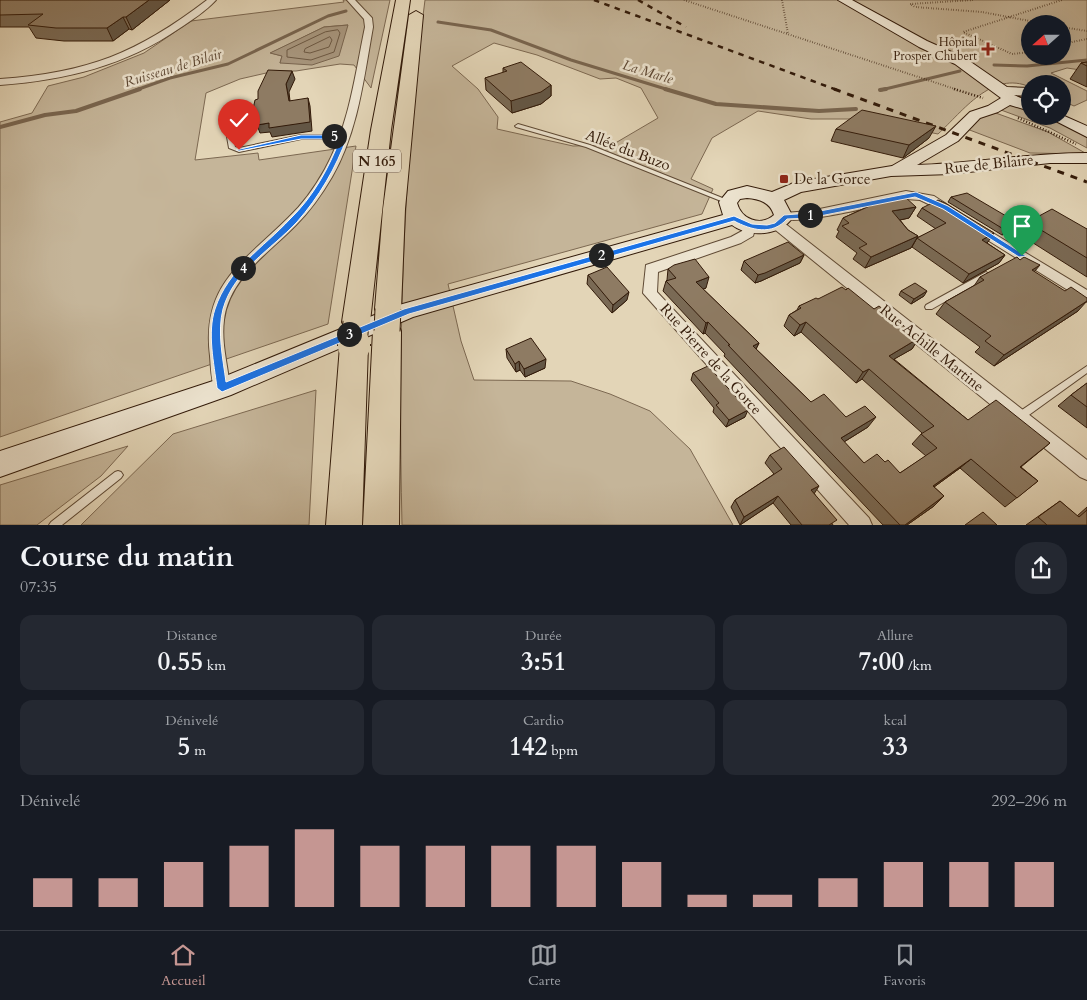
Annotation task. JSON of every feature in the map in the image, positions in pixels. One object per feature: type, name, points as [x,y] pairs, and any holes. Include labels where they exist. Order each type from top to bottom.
[{"type":"highway","name":"N 165","points":[[344,525],[355,334],[381,130],[403,0]]},
{"type":"highway","name":"N 165","points":[[381,525],[387,320],[394,209],[418,0]]},
{"type":"street","points":[[0,82],[52,78],[116,61],[171,33],[212,0]]},
{"type":"street","points":[[222,388],[216,344],[219,310],[225,296],[232,282],[248,262],[294,220],[316,192],[334,163],[344,137],[364,56],[369,27],[368,18],[352,0]]},
{"type":"street","points":[[848,1],[923,44],[960,61],[1016,94]]},
{"type":"street","name":"Rue de Bilaire","points":[[891,171],[922,157],[952,138],[975,115],[994,108],[1016,94]]},
{"type":"street","points":[[1071,114],[1087,121]]},
{"type":"street","points":[[1071,124],[1087,132]]},
{"type":"street","name":"Rue de Bilaire","points":[[773,199],[796,187],[891,171],[952,169],[1050,158],[1087,158]]},
{"type":"street","points":[[737,216],[734,195],[748,192],[761,194],[773,199],[782,206],[781,221]]},
{"type":"street","points":[[0,464],[222,388],[407,311],[737,216],[767,228],[781,221],[916,195],[929,199],[964,219],[1018,258],[1087,297]]},
{"type":"street","name":"Rue Pierre de la Gorce","points":[[737,216],[748,233],[736,240],[652,269],[650,293],[862,525]]},
{"type":"street","name":"Rue Achille Martine","points":[[781,221],[1087,471]]},
{"type":"lane","name":"Allée du Buzo","points":[[518,126],[588,146],[737,216]]},
{"type":"lane","points":[[229,131],[232,148],[239,150],[301,137],[344,137]]},
{"type":"lane","points":[[929,307],[996,270]]},
{"type":"lane","points":[[1019,417],[1087,369]]},
{"type":"lane","points":[[54,525],[118,475]]},
{"type":"path","points":[[684,0],[983,98]]},
{"type":"path","points":[[782,0],[788,34]]},
{"type":"path","points":[[973,0],[910,4],[915,7],[982,12],[1021,19]]},
{"type":"path","points":[[1021,53],[1012,54],[963,32],[1062,0]]},
{"type":"path","points":[[1071,28],[1087,31]]},
{"type":"path","points":[[1071,42],[1087,39]]},
{"type":"shaded area","points":[[343,0],[390,0],[371,88],[354,65],[340,64],[296,71],[275,71],[240,79],[206,93],[195,160],[258,153],[259,160],[356,146],[328,324],[0,437],[0,122],[32,113],[48,86],[84,77],[144,53],[191,21],[344,2]],"holes":[[[348,25],[280,63],[282,56],[271,53],[324,27]]]},
{"type":"shaded area","points":[[425,0],[1087,0],[1087,71],[1067,68],[1051,73],[1055,75],[1021,75],[1021,84],[1003,84],[991,88],[968,105],[938,134],[863,119],[811,119],[758,111],[712,138],[691,179],[713,189],[702,214],[448,284],[461,341],[474,380],[571,381],[610,394],[650,411],[690,449],[733,525],[402,525],[401,328],[411,131]],"holes":[[[494,43],[537,55],[600,79],[616,78],[641,88],[658,118],[612,145],[573,146],[497,129],[498,117],[478,89],[452,66]]]},
{"type":"shaded area","points":[[1071,83],[1087,91],[1087,100],[1074,106],[1071,105]]},
{"type":"shaded area","points":[[1008,104],[1021,108],[1021,117],[1001,110]]},
{"type":"shaded area","points":[[993,112],[1021,122],[1021,125],[1029,125],[1048,132],[1087,154],[1030,153],[967,129],[982,115]]},
{"type":"shaded area","points":[[1042,125],[1067,125],[1087,134],[1087,148]]},
{"type":"shaded area","points":[[316,390],[309,525],[81,525],[173,434]]},
{"type":"shaded area","points":[[128,446],[101,476],[37,525],[0,525],[0,485]]},
{"type":"water","points":[[348,25],[339,56],[312,65],[280,63],[282,56],[270,53],[324,27]]},
{"type":"building","points":[[0,0],[149,0],[107,28],[56,28],[28,25],[43,14],[0,15]]},
{"type":"building","points":[[521,62],[551,85],[541,92],[511,101],[485,78],[507,71],[503,68]]},
{"type":"building","points":[[268,70],[292,71],[286,84],[289,101],[308,98],[310,122],[269,128],[269,123],[257,125],[256,113],[252,114],[255,100],[258,99],[258,91]]},
{"type":"building","points":[[862,110],[936,126],[909,145],[836,129]]},
{"type":"building","points":[[967,193],[1018,223],[1005,230],[951,197]]},
{"type":"building","points":[[904,196],[916,207],[892,211],[908,230],[918,236],[871,257],[859,248],[867,244],[842,226],[849,223],[843,218],[872,205],[868,202]]},
{"type":"building","points":[[938,200],[994,233],[982,240],[1005,255],[969,274],[917,238],[946,223],[922,208]]},
{"type":"building","points":[[1052,209],[1087,229],[1087,258],[1028,222]]},
{"type":"building","points":[[788,242],[804,255],[758,275],[744,261]]},
{"type":"building","points":[[1017,257],[1020,260],[1024,257],[1040,265],[1032,270],[1065,291],[1071,287],[1087,298],[1087,301],[1004,355],[985,341],[991,336],[945,302],[984,280],[980,277]]},
{"type":"building","points":[[695,259],[709,277],[696,282],[759,343],[753,346],[811,402],[824,394],[846,417],[865,406],[876,417],[841,438],[864,463],[877,454],[885,462],[888,460],[900,473],[937,448],[921,434],[934,426],[869,369],[863,372],[806,322],[800,325],[789,315],[801,308],[799,306],[842,287],[846,290],[848,288],[874,309],[879,306],[919,338],[889,356],[968,420],[996,400],[1050,443],[1020,467],[1038,481],[1017,498],[971,459],[933,486],[944,496],[905,525],[900,525],[708,322],[706,323],[666,281],[676,278],[668,269],[674,265]]},
{"type":"building","points":[[607,267],[629,292],[613,305],[588,275]]},
{"type":"building","points":[[915,283],[927,291],[914,299],[901,291]]},
{"type":"building","points":[[531,338],[546,359],[524,369],[519,361],[515,364],[506,349]]},
{"type":"building","points":[[708,366],[748,410],[729,420],[716,405],[719,403],[693,373]]},
{"type":"building","points":[[1087,383],[1087,407],[1071,395]]},
{"type":"building","points":[[784,447],[819,486],[811,490],[837,520],[829,525],[802,525],[778,496],[744,517],[735,500],[782,469],[770,455]]},
{"type":"building","points":[[1060,501],[1079,517],[1087,510],[1087,525],[1047,525],[1038,517]]},
{"type":"building","points":[[983,512],[997,525],[965,525]]},
{"type":"waterway","name":"Ruisseau de Bilair","points":[[136,90],[170,78],[228,64],[328,16],[346,11]]},
{"type":"waterway","name":"La Marle","points":[[438,22],[491,30],[571,60],[669,90]]},
{"type":"waterway","name":"La Marle","points":[[994,65],[1027,66],[1087,60]]},
{"type":"waterway","name":"La Marle","points":[[883,89],[960,71]]},
{"type":"waterway","name":"Ruisseau de Bilair","points":[[0,127],[45,115],[76,111],[140,89]]},
{"type":"waterway","name":"La Marle","points":[[665,89],[716,104],[819,111],[856,109]]},
{"type":"railway","points":[[594,0],[837,90]]},
{"type":"railway","points":[[638,0],[686,27]]},
{"type":"railway","points":[[834,89],[1087,182]]},
{"type":"place","name":"Hôpital Prosper Chubert","points":[[988,49]]},
{"type":"place","name":"De la Gorce","points":[[784,179]]},
{"type":"route","points":[[239,150],[301,137],[329,135],[344,137],[334,163],[316,192],[294,220],[248,262],[232,282],[219,310],[216,344],[222,388],[332,340],[407,311],[734,218],[750,226],[767,228],[778,225],[784,217],[810,215],[906,195],[916,195],[945,207],[1022,256]]}]
